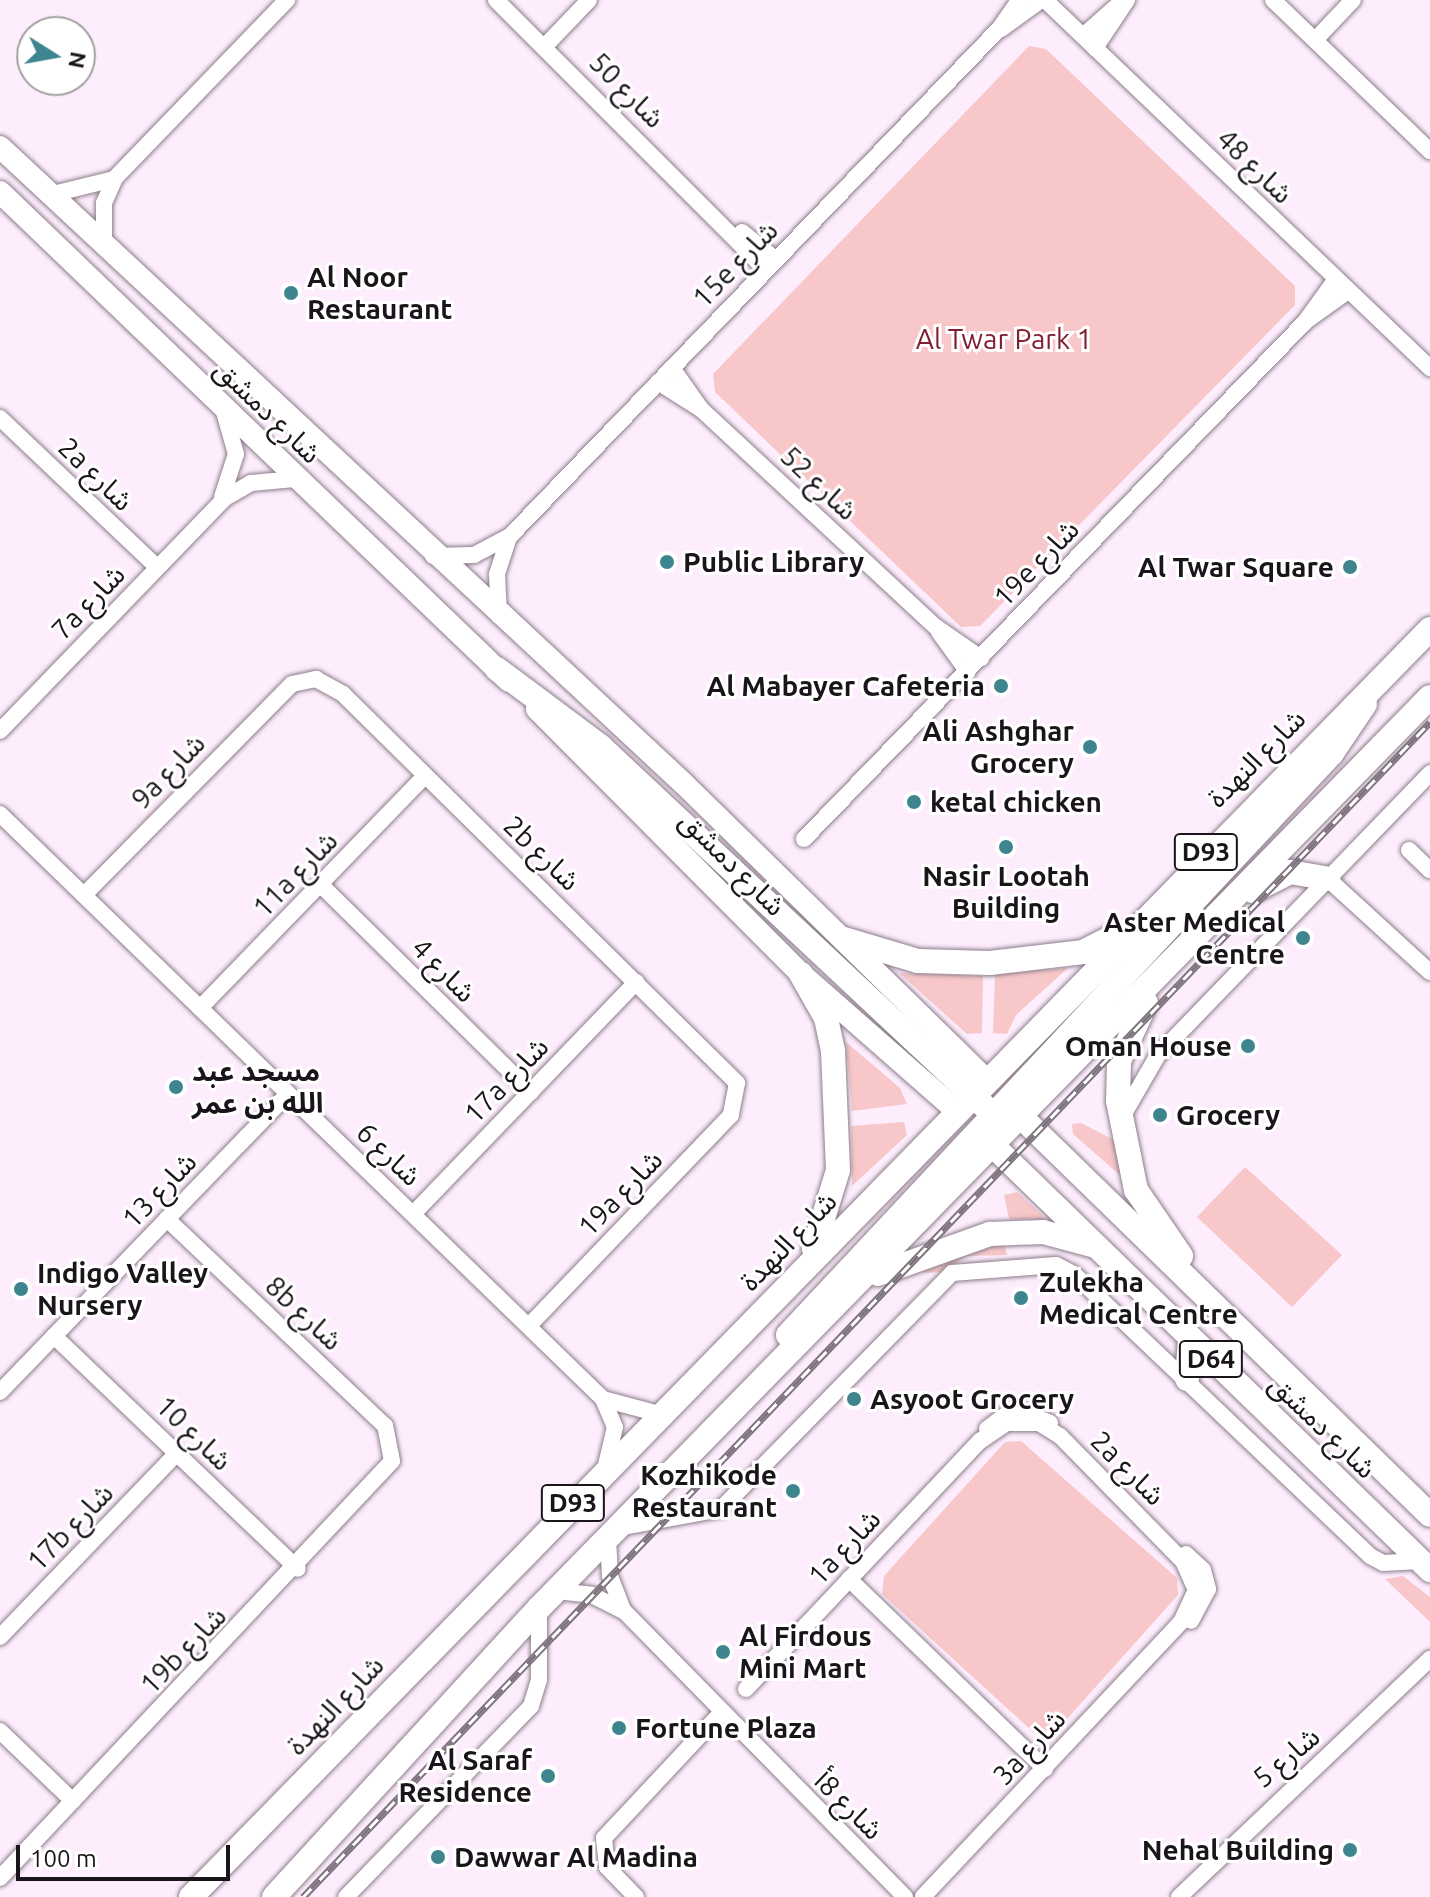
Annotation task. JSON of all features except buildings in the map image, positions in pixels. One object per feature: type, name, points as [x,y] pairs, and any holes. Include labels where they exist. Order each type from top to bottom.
[{"type":"main road","name":"شارع دمشق","points":[[0,147],[844,939],[971,1095],[999,1123],[1203,1293],[1430,1515]]},
{"type":"main road","name":"شارع دمشق","points":[[0,192],[224,412],[497,669],[801,974],[971,1095],[999,1123],[1096,1246],[1425,1566]]},
{"type":"main road","name":"شارع النهدة","points":[[191,1897],[604,1471],[663,1415],[1136,924],[1430,629]]},
{"type":"main road","points":[[497,669],[600,746],[971,1095]]},
{"type":"main road","points":[[619,1527],[999,1123],[1332,753],[1373,688]]},
{"type":"main road","name":"D93","points":[[274,1897],[548,1600],[862,1282],[999,1123],[1169,966],[1430,697]]},
{"type":"main road","points":[[1221,912],[1290,872],[1328,879]]},
{"type":"main road","points":[[844,939],[918,961],[990,963],[1083,952],[1136,924]]},
{"type":"main road","points":[[1169,966],[1123,1047],[1117,1088],[1140,1198],[1203,1293]]},
{"type":"main road","points":[[801,974],[830,1034],[838,1170],[830,1212],[804,1266]]},
{"type":"main road","points":[[862,1282],[981,1235],[1043,1232],[1096,1246]]},
{"type":"main road","points":[[1187,1379],[1190,1339]]},
{"type":"street","points":[[104,245],[104,203],[115,178],[287,0]]},
{"type":"street","name":"شارع 50","points":[[496,0],[770,264]]},
{"type":"street","points":[[546,45],[589,0]]},
{"type":"street","name":"15e شارع","points":[[432,555],[474,555],[510,536],[999,29],[1019,0]]},
{"type":"street","name":"15e شارع","points":[[999,29],[1043,0]]},
{"type":"street","name":"شارع 48","points":[[1043,0],[1430,368]]},
{"type":"street","points":[[1089,42],[1126,0]]},
{"type":"street","points":[[1273,0],[1430,151]]},
{"type":"street","points":[[1315,40],[1353,0]]},
{"type":"street","points":[[49,195],[115,178]]},
{"type":"street","name":"19e شارع","points":[[804,839],[1305,322],[1336,279]]},
{"type":"street","name":"19e شارع","points":[[1305,322],[1348,291]]},
{"type":"street","name":"شارع 52","points":[[672,368],[701,409]]},
{"type":"street","name":"شارع 52","points":[[658,382],[701,409],[936,627],[981,658]]},
{"type":"street","name":"7a شارع","points":[[215,509],[236,454],[224,412]]},
{"type":"street","name":"2a شارع","points":[[0,418],[157,567]]},
{"type":"street","name":"7a شارع","points":[[0,731],[215,509],[251,483],[295,479]]},
{"type":"street","name":"15e شارع","points":[[499,617],[497,574],[510,536]]},
{"type":"street","name":"شارع 52","points":[[936,627],[968,672]]},
{"type":"street","name":"2b شارع","points":[[292,684],[316,679],[335,688],[730,1072],[739,1091]]},
{"type":"street","name":"9a شارع","points":[[84,895],[292,684]]},
{"type":"street","points":[[1122,1118],[1154,1060],[1430,773]]},
{"type":"street","name":"11a شارع","points":[[200,1008],[425,776]]},
{"type":"street","name":"شارع 6","points":[[0,814],[603,1399],[663,1415]]},
{"type":"street","points":[[1409,850],[1430,870]]},
{"type":"street","points":[[1328,879],[1430,972]]},
{"type":"street","name":"شارع 4","points":[[321,885],[531,1092]]},
{"type":"street","name":"17a شارع","points":[[413,1214],[636,982]]},
{"type":"street","name":"19a شارع","points":[[529,1326],[731,1115],[739,1091]]},
{"type":"street","name":"شارع 13","points":[[0,1392],[288,1094]]},
{"type":"street","name":"8b شارع","points":[[167,1219],[385,1426],[393,1452]]},
{"type":"street","points":[[619,1527],[721,1509],[959,1270],[1062,1266],[1187,1379],[1376,1560],[1425,1566]]},
{"type":"street","name":"شارع 10","points":[[54,1336],[298,1569]]},
{"type":"street","points":[[603,1399],[615,1427],[604,1471]]},
{"type":"street","name":"2a شارع","points":[[980,1441],[999,1415],[1023,1407],[1043,1415],[1060,1436],[1161,1536],[1193,1575],[1196,1590],[1172,1632]]},
{"type":"street","name":"1a شارع","points":[[746,1689],[980,1441]]},
{"type":"street","name":"19b شارع","points":[[0,1878],[298,1569],[382,1477],[393,1452]]},
{"type":"street","name":"17b شارع","points":[[0,1637],[177,1453]]},
{"type":"street","name":"شارع 8أ","points":[[619,1527],[610,1576],[624,1611]]},
{"type":"street","points":[[849,1579],[1045,1769]]},
{"type":"street","name":"شارع 8أ","points":[[548,1600],[592,1595],[624,1611],[720,1714],[905,1897]]},
{"type":"street","points":[[346,1897],[531,1706],[539,1680],[548,1600]]},
{"type":"street","name":"3a شارع","points":[[923,1897],[1172,1632]]},
{"type":"street","name":"شارع 5","points":[[1179,1897],[1430,1659]]},
{"type":"street","points":[[631,1892],[599,1872],[593,1852],[600,1832],[616,1820],[720,1714]]},
{"type":"street","points":[[0,1731],[73,1801]]},
{"type":"green space","name":"Al Twar Park 1","points":[[1029,46],[1046,49],[1295,286],[1295,305],[980,626],[961,627],[715,392],[713,374]]},
{"type":"green space","points":[[1068,968],[1016,1015],[1007,1034],[993,1033],[995,974]]},
{"type":"green space","points":[[899,973],[983,976],[982,1033],[967,1034]]},
{"type":"green space","points":[[846,1042],[900,1088],[907,1104],[852,1111]]},
{"type":"green space","points":[[904,1122],[907,1135],[852,1186],[851,1126]]},
{"type":"green space","points":[[1081,1123],[1116,1141],[1122,1177],[1073,1134],[1072,1124]]},
{"type":"green space","points":[[1245,1167],[1342,1255],[1292,1307],[1197,1217]]},
{"type":"green space","points":[[1017,1192],[1044,1220],[1009,1219],[1004,1195]]},
{"type":"green space","points":[[1003,1239],[1007,1255],[967,1256],[941,1272],[925,1273],[911,1261]]},
{"type":"green space","points":[[1021,1441],[1177,1578],[1178,1595],[1057,1730],[1033,1732],[882,1594],[884,1576],[1005,1442]]},
{"type":"green space","points":[[1403,1576],[1430,1597],[1430,1622],[1385,1579]]},
{"type":"railway","points":[[303,1897],[1430,722]]},
{"type":"place","name":"Al Noor Restaurant","points":[[291,293]]},
{"type":"place","name":"Public Library","points":[[667,562]]},
{"type":"place","name":"Al Twar Square","points":[[1350,567]]},
{"type":"place","name":"Al Mabayer Cafeteria","points":[[1001,686]]},
{"type":"place","name":"Ali Ashghar Grocery","points":[[1090,747]]},
{"type":"place","name":"ketal chicken","points":[[914,802]]},
{"type":"place","name":"Nasir Lootah Building","points":[[1006,847]]},
{"type":"place","name":"Aster Medical Centre","points":[[1303,938]]},
{"type":"place","name":"Oman House","points":[[1248,1046]]},
{"type":"place","name":"مسجد عبد الله بن عمر","points":[[176,1087]]},
{"type":"place","name":"Grocery","points":[[1160,1115]]},
{"type":"place","name":"Indigo Valley Nursery","points":[[21,1289]]},
{"type":"place","name":"Zulekha Medical Centre","points":[[1021,1298]]},
{"type":"place","name":"Asyoot Grocery","points":[[854,1399]]},
{"type":"place","name":"Kozhikode Restaurant","points":[[793,1491]]},
{"type":"place","name":"Al Firdous Mini Mart","points":[[723,1652]]},
{"type":"place","name":"Fortune Plaza","points":[[619,1728]]},
{"type":"place","name":"Al Saraf Residence","points":[[548,1776]]},
{"type":"place","name":"Nehal Building","points":[[1350,1850]]},
{"type":"place","name":"Dawwar Al Madina","points":[[438,1857]]}]
